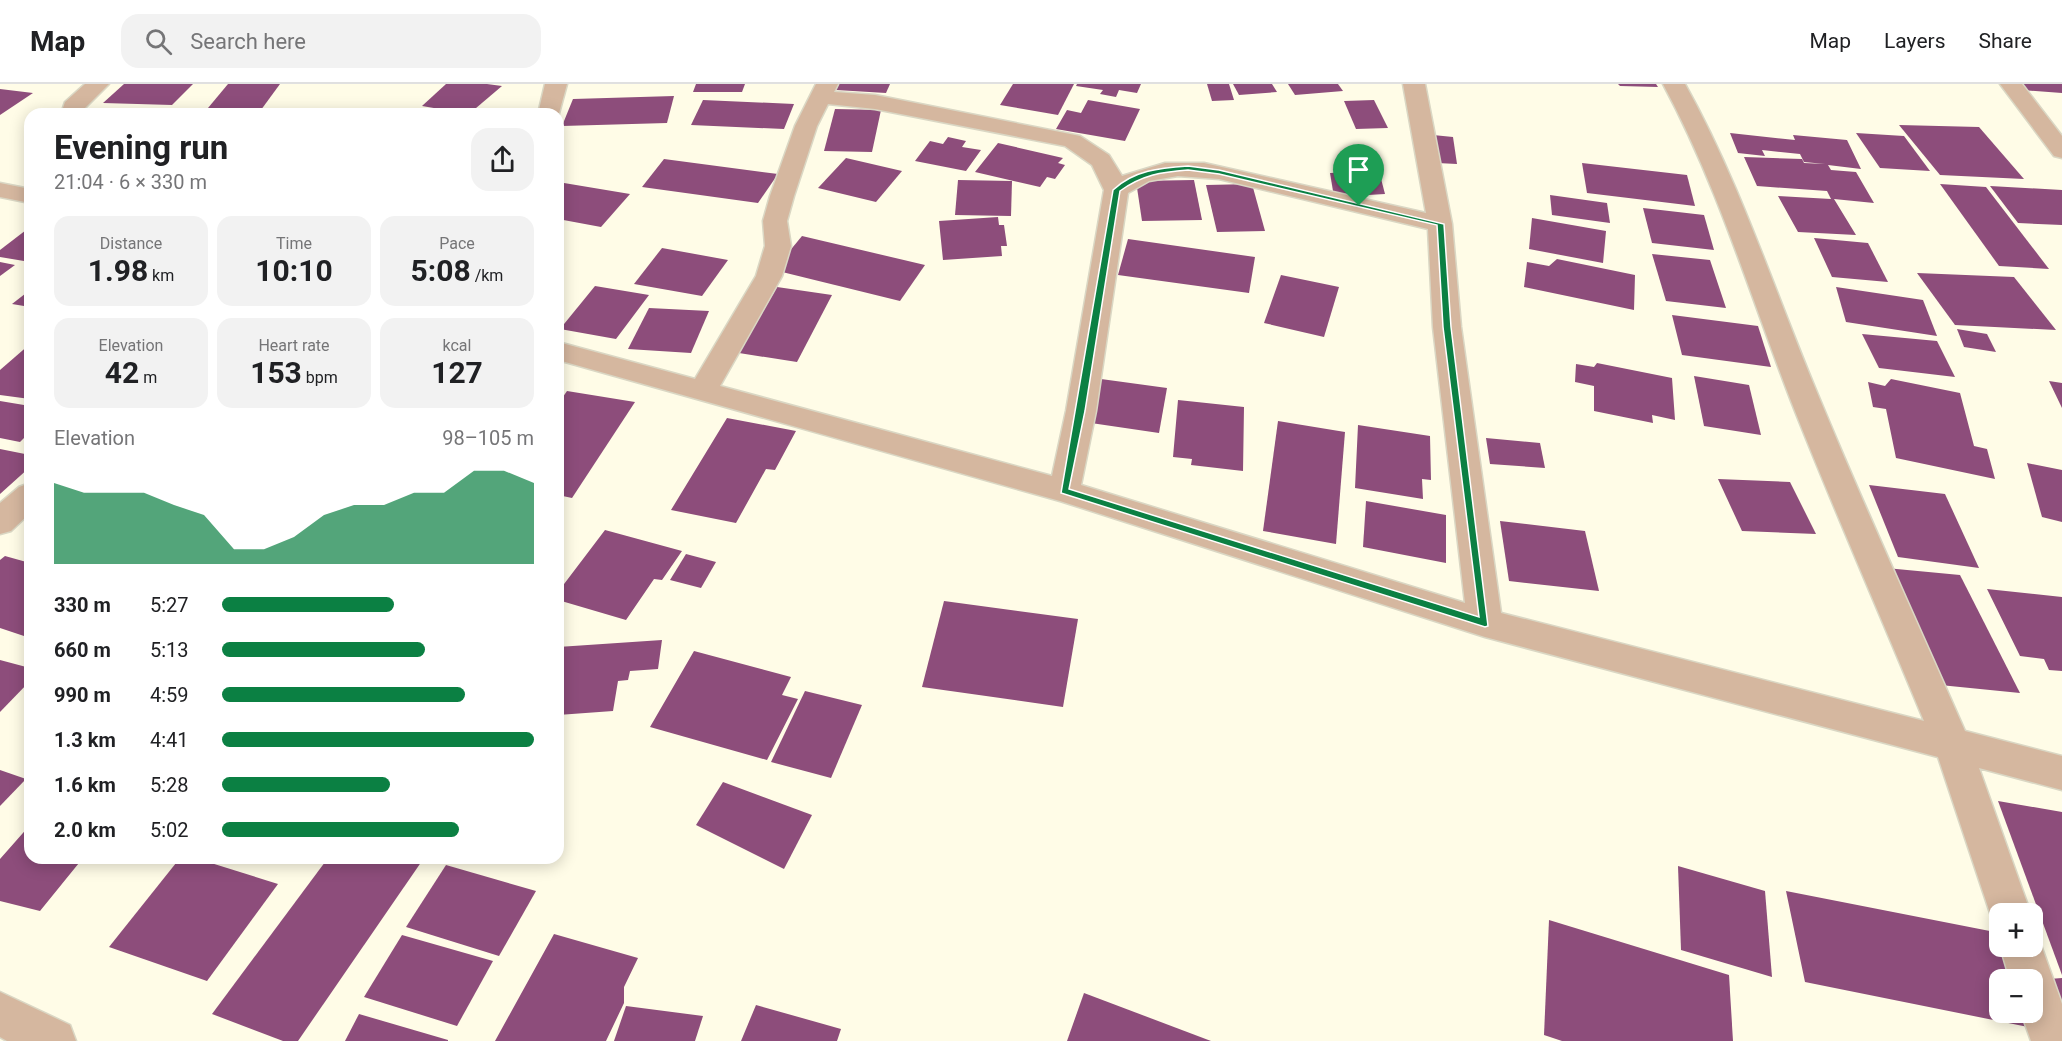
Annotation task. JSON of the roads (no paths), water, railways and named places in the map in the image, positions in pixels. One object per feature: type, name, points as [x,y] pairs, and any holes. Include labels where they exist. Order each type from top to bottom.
[{"type":"street","points":[[73,108],[98,84]]},
{"type":"street","points":[[550,108],[556,84]]},
{"type":"street","points":[[1414,84],[1440,224],[1447,327],[1485,623]]},
{"type":"street","points":[[1674,84],[1690,113],[1741,232],[1806,402],[1953,746],[2006,903]]},
{"type":"street","points":[[2011,84],[2062,151]]},
{"type":"street","points":[[703,391],[769,276],[778,246],[774,222],[806,126],[824,91],[1005,126],[1080,146],[1219,172],[1440,224]]},
{"type":"street","points":[[1064,491],[1081,411],[1116,190],[1110,173],[1098,155],[1080,146]]},
{"type":"street","points":[[1116,190],[1135,177],[1153,171],[1188,168]]},
{"type":"street","points":[[0,190],[24,195]]},
{"type":"street","points":[[564,353],[1064,491],[1485,623],[2062,773]]},
{"type":"street","points":[[0,522],[24,500]]},
{"type":"street","points":[[2043,1012],[2053,1041]]},
{"type":"street","points":[[0,1014],[54,1041]]}]
